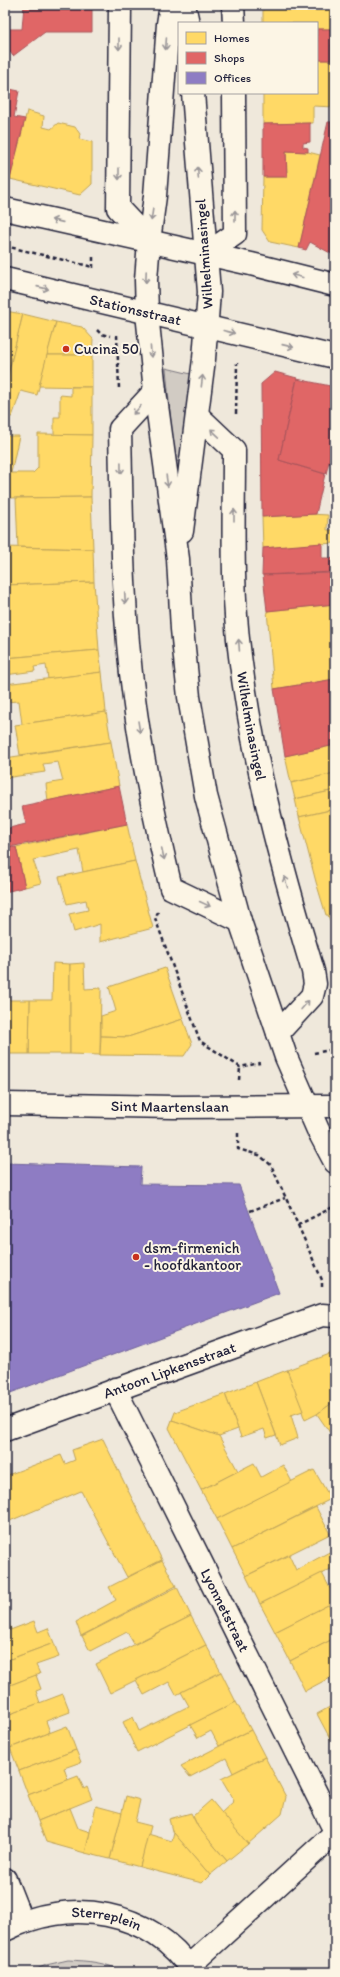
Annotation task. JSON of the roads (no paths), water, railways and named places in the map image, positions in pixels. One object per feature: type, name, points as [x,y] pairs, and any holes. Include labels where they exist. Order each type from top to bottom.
[{"type":"street","points":[[120,5],[118,208],[149,241]]},
{"type":"street","name":"Wilhelminasingel","points":[[171,5],[168,24],[155,196],[149,241],[146,280],[146,313],[178,559],[185,665],[199,760],[214,830],[240,921],[278,1033],[308,1107],[335,1162]]},
{"type":"street","points":[[184,5],[188,22]]},
{"type":"street","points":[[234,5],[234,22]]},
{"type":"street","name":"Wilhelminasingel","points":[[178,559],[208,327],[209,292],[193,94]]},
{"type":"street","points":[[206,254],[235,234],[234,94]]},
{"type":"street","points":[[5,209],[206,254],[335,285]]},
{"type":"street","name":"Stationsstraat","points":[[5,279],[335,357]]},
{"type":"street","points":[[155,391],[120,429],[126,625],[134,698],[154,813],[171,888],[240,921]]},
{"type":"street","name":"Wilhelminasingel","points":[[197,415],[234,450],[235,577],[240,656],[254,746],[275,841],[313,971],[315,984],[312,996],[306,1004],[278,1033]]},
{"type":"street","name":"Sint Maartenslaan","points":[[5,1104],[174,1107],[335,1106]]},
{"type":"street","name":"Antoon Lipkensstraat","points":[[5,1430],[115,1389],[328,1316]]},
{"type":"street","name":"Lyonnetstraat","points":[[115,1389],[335,1832]]},
{"type":"street","points":[[191,1969],[335,1832]]},
{"type":"street","points":[[5,1879],[13,1926]]},
{"type":"street","name":"Sterreplein","points":[[13,1926],[44,1915],[66,1912],[90,1912],[112,1916],[155,1934],[173,1949],[191,1969]]},
{"type":"place","name":"Cucina 50","points":[[66,349]]},
{"type":"place","name":"dsm-firmenich - hoofdkantoor","points":[[136,1257]]}]
